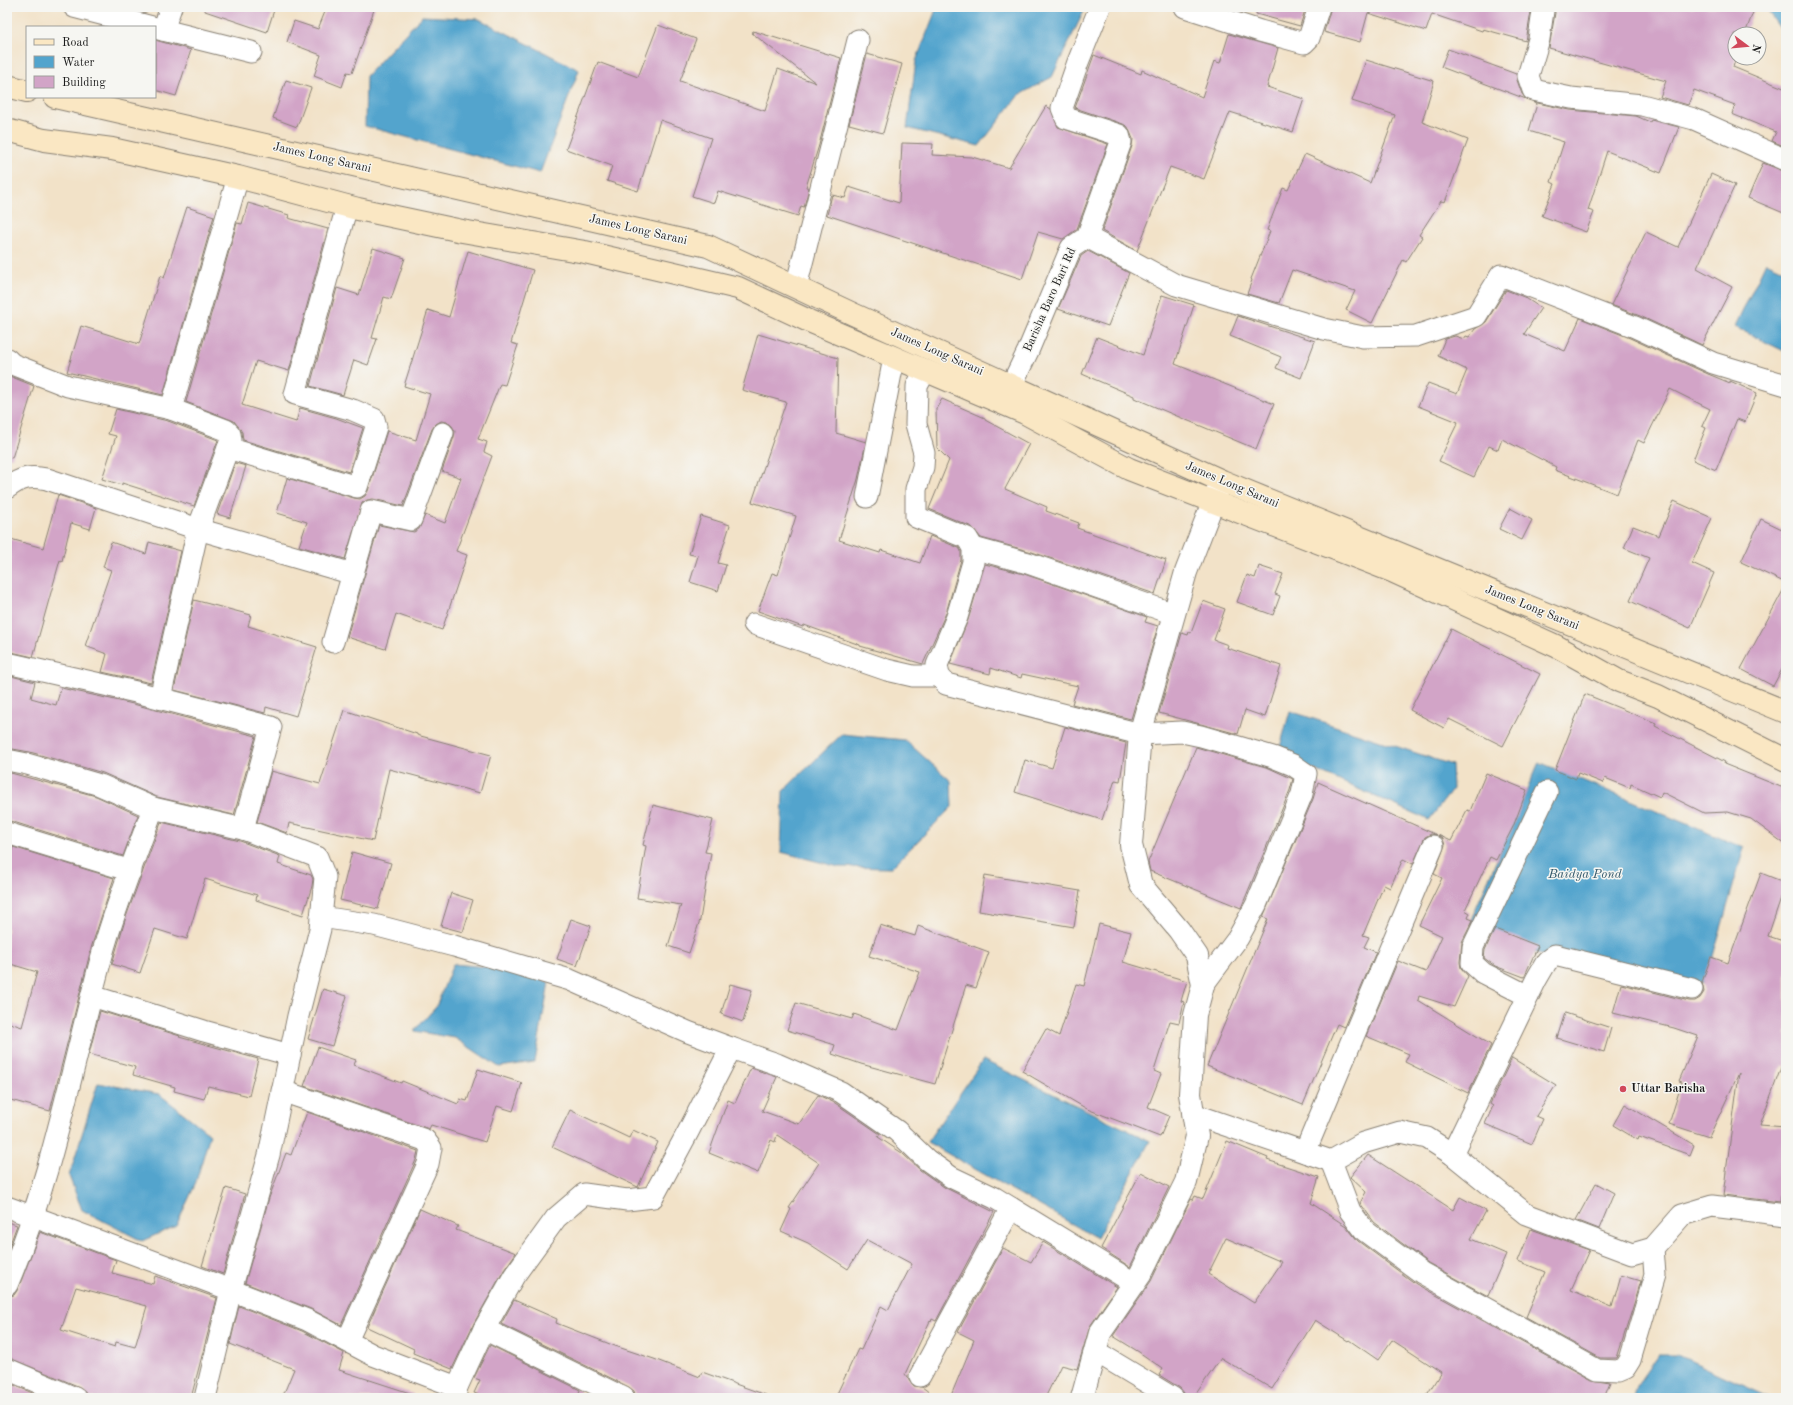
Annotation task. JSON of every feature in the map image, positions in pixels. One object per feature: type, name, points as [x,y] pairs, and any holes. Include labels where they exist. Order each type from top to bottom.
[{"type":"main road","points":[[7,86],[26,91]]},
{"type":"main road","name":"James Long Sarani","points":[[59,98],[708,246],[1011,386],[1218,491],[1308,528],[1786,712]]},
{"type":"main road","points":[[7,130],[44,140],[112,149],[238,177],[347,206],[462,231],[585,252],[738,288],[809,321],[1025,413],[1129,470],[1218,491]]},
{"type":"main road","points":[[1308,528],[1392,571],[1549,643],[1619,681],[1658,696],[1786,760]]},
{"type":"street","points":[[74,7],[148,26]]},
{"type":"street","points":[[171,7],[156,28],[250,52]]},
{"type":"street","name":"Barisha Baro Bari Rd","points":[[1011,386],[1028,351],[1070,248],[1087,237],[1121,142],[1119,135],[1066,118],[1062,108],[1078,62],[1100,7]]},
{"type":"street","points":[[1185,7],[1260,32],[1304,43],[1310,38],[1319,7]]},
{"type":"street","points":[[1542,7],[1543,11],[1539,39],[1528,76],[1533,90],[1571,98],[1642,105],[1694,119],[1786,160]]},
{"type":"street","points":[[796,287],[858,40]]},
{"type":"street","points":[[171,409],[238,177]]},
{"type":"street","points":[[228,448],[357,487],[376,427],[374,419],[353,410],[295,394],[347,206]]},
{"type":"street","points":[[1087,237],[1176,285],[1324,329],[1363,337],[1416,336],[1476,316],[1500,275],[1634,327],[1713,363],[1786,385]]},
{"type":"street","points":[[867,497],[894,358]]},
{"type":"street","points":[[7,360],[12,364],[68,386],[171,409],[226,430],[230,434],[232,440],[198,529],[160,698]]},
{"type":"street","points":[[925,371],[918,386],[916,424],[924,453],[924,467],[916,489],[916,517],[967,538],[973,548],[973,562],[957,617],[938,665],[939,676],[946,684],[1140,734],[1182,732],[1201,736],[1273,757],[1293,765],[1306,774],[1302,794],[1256,905],[1238,938],[1203,984],[1195,1016],[1190,1094],[1197,1136],[1186,1182],[1140,1275],[1100,1333],[1082,1398]]},
{"type":"street","points":[[334,642],[371,510],[412,520],[443,433]]},
{"type":"street","points":[[7,488],[13,483],[30,476],[47,479],[198,529],[353,574]]},
{"type":"street","points":[[1203,984],[1197,956],[1179,930],[1141,885],[1131,845],[1140,734],[1186,572],[1218,491]]},
{"type":"street","points":[[973,548],[1028,563],[1174,614]]},
{"type":"street","points":[[754,624],[887,670],[913,676],[939,676]]},
{"type":"street","points":[[7,663],[160,698],[271,726],[243,829]]},
{"type":"street","points":[[7,760],[27,764],[100,785],[153,808],[243,829],[317,857],[325,877],[320,929],[290,1055],[269,1155],[231,1290],[205,1398]]},
{"type":"street","points":[[1528,996],[1483,973],[1472,963],[1473,947],[1547,792]]},
{"type":"street","points":[[7,1284],[32,1216],[62,1114],[105,947],[153,808]]},
{"type":"street","points":[[7,833],[131,871]]},
{"type":"street","points":[[1305,1152],[1432,846]]},
{"type":"street","points":[[321,917],[374,925],[454,946],[570,980],[688,1032],[777,1064],[841,1092],[896,1131],[927,1160],[951,1177],[995,1198],[1134,1283]]},
{"type":"street","points":[[1452,1154],[1528,996],[1547,961],[1555,955],[1692,989]]},
{"type":"street","points":[[92,996],[204,1031],[290,1055]]},
{"type":"street","points":[[7,1207],[231,1290],[306,1320],[373,1355],[456,1393],[484,1329],[514,1276],[556,1218],[584,1194],[627,1200],[653,1197],[731,1048]]},
{"type":"street","points":[[282,1091],[425,1140],[431,1148],[428,1164],[347,1341]]},
{"type":"street","points":[[1193,1114],[1331,1161],[1363,1143],[1400,1132],[1427,1138],[1452,1154],[1526,1214],[1632,1254],[1653,1248],[1682,1215],[1712,1206],[1786,1215]]},
{"type":"street","points":[[1331,1161],[1350,1211],[1365,1231],[1422,1273],[1597,1370],[1618,1371],[1625,1368],[1630,1360],[1655,1275],[1653,1248]]},
{"type":"street","points":[[920,1376],[1011,1208]]},
{"type":"street","points":[[484,1329],[624,1398]]},
{"type":"street","points":[[1095,1351],[1173,1398]]},
{"type":"street","points":[[7,1369],[75,1398]]},
{"type":"water","points":[[937,7],[1086,7],[1052,77],[1019,95],[979,146],[907,128],[916,61]]},
{"type":"water","points":[[1771,7],[1786,7],[1786,37],[1769,13]]},
{"type":"water","points":[[422,16],[479,19],[579,70],[540,173],[365,126],[366,76]]},
{"type":"water","points":[[1766,262],[1786,271],[1786,352],[1735,327]]},
{"type":"water","points":[[1290,711],[1452,765],[1453,789],[1429,820],[1278,754]]},
{"type":"water","points":[[842,734],[905,740],[951,781],[952,807],[891,868],[839,867],[781,852],[783,791]]},
{"type":"water","name":"Baidya Pond","points":[[1539,762],[1744,848],[1705,984],[1526,951],[1470,922]]},
{"type":"water","points":[[453,964],[510,969],[549,982],[535,1062],[499,1067],[455,1038],[414,1031],[436,1007]]},
{"type":"water","points":[[983,1060],[1150,1141],[1097,1238],[927,1142]]},
{"type":"water","points":[[98,1083],[159,1094],[210,1134],[195,1185],[176,1226],[142,1241],[82,1210],[69,1176]]},
{"type":"water","points":[[1658,1355],[1678,1355],[1772,1398],[1633,1398],[1636,1386]]},
{"type":"building","points":[[205,7],[275,7],[267,32],[205,11]]},
{"type":"building","points":[[327,7],[375,7],[352,73],[347,72],[342,87],[314,76],[321,55],[287,42],[294,21],[318,29]]},
{"type":"building","points":[[1257,7],[1306,7],[1300,26],[1256,14]]},
{"type":"building","points":[[1331,7],[1530,7],[1531,12],[1526,41],[1483,29],[1482,31],[1432,14],[1426,31],[1368,13],[1360,42],[1324,32]]},
{"type":"building","points":[[1554,7],[1755,7],[1748,26],[1727,26],[1727,66],[1733,66],[1786,89],[1786,147],[1772,141],[1776,132],[1732,114],[1735,105],[1694,90],[1688,105],[1660,97],[1666,81],[1549,48],[1555,13]]},
{"type":"building","points":[[658,25],[696,39],[680,81],[765,111],[778,69],[816,83],[752,33],[753,31],[841,58],[819,145],[806,187],[809,188],[804,207],[801,206],[798,216],[718,191],[714,203],[692,196],[711,138],[660,120],[638,191],[607,181],[612,166],[566,149],[598,62],[638,77]]},
{"type":"building","points":[[1229,34],[1278,48],[1267,87],[1304,99],[1293,132],[1230,112],[1204,179],[1170,167],[1137,251],[1102,231],[1132,146],[1133,139],[1128,127],[1075,108],[1094,55],[1141,74],[1142,70],[1202,97],[1214,61],[1220,63]]},
{"type":"building","points":[[156,40],[191,50],[176,96],[156,90]]},
{"type":"building","points":[[1448,49],[1516,74],[1522,94],[1526,99],[1441,67]]},
{"type":"building","points":[[867,54],[902,64],[883,133],[849,124]]},
{"type":"building","points":[[1366,60],[1434,81],[1422,122],[1468,140],[1445,202],[1441,201],[1419,235],[1422,237],[1406,262],[1403,260],[1372,323],[1346,310],[1355,291],[1292,270],[1279,303],[1247,294],[1252,280],[1251,279],[1270,231],[1267,230],[1283,188],[1288,190],[1305,154],[1370,183],[1395,115],[1352,101]]},
{"type":"building","points":[[286,80],[311,88],[297,127],[273,118]]},
{"type":"building","points":[[1533,102],[1570,110],[1636,116],[1650,122],[1651,120],[1679,127],[1661,173],[1607,151],[1588,210],[1594,212],[1586,232],[1542,216],[1555,184],[1551,182],[1564,142],[1529,131],[1537,104]]},
{"type":"building","points":[[1046,106],[1051,109],[1058,127],[1108,144],[1077,229],[1063,239],[1038,232],[1022,279],[827,215],[832,195],[845,198],[849,187],[899,203],[902,143],[933,144],[932,155],[972,157],[1009,168]]},
{"type":"building","points":[[1763,163],[1786,172],[1786,214],[1748,198]]},
{"type":"building","points":[[1711,174],[1735,185],[1697,268],[1732,287],[1702,345],[1640,316],[1611,305],[1646,232],[1678,247]]},
{"type":"building","points":[[248,203],[289,215],[288,218],[328,229],[289,371],[256,361],[242,405],[296,422],[300,408],[336,418],[363,428],[349,472],[243,440],[242,432],[234,421],[186,402],[237,223],[242,224]]},
{"type":"building","points":[[187,207],[214,216],[163,395],[67,372],[81,326],[139,344],[160,276],[164,278]]},
{"type":"building","points":[[373,248],[405,258],[391,299],[384,297],[372,338],[377,339],[368,365],[354,360],[343,395],[310,386],[337,288],[359,295]]},
{"type":"building","points":[[468,251],[533,270],[511,343],[518,345],[505,385],[500,384],[478,439],[487,442],[484,452],[492,456],[456,551],[467,555],[442,630],[396,614],[385,649],[347,637],[379,525],[414,532],[419,529],[425,515],[445,523],[461,478],[442,471],[454,437],[455,431],[452,426],[447,422],[441,421],[432,429],[403,506],[373,499],[362,503],[345,559],[299,546],[307,522],[277,513],[287,478],[360,499],[365,496],[368,491],[387,431],[416,440],[430,394],[404,386],[428,310],[449,317]]},
{"type":"building","points":[[1088,251],[1129,273],[1108,326],[1058,309],[1081,256]]},
{"type":"building","points":[[1506,290],[1524,297],[1541,308],[1524,334],[1565,351],[1580,318],[1630,338],[1708,374],[1730,383],[1730,381],[1757,393],[1745,422],[1737,419],[1716,470],[1693,460],[1706,428],[1702,426],[1710,409],[1670,389],[1644,443],[1638,440],[1617,494],[1555,470],[1556,467],[1502,439],[1498,450],[1489,446],[1474,477],[1439,461],[1458,422],[1418,406],[1428,383],[1457,394],[1467,370],[1438,356],[1445,339],[1455,336],[1464,339],[1466,336],[1469,337],[1475,329],[1486,322]]},
{"type":"building","points":[[1162,295],[1194,305],[1175,364],[1274,404],[1256,449],[1134,398],[1134,396],[1082,374],[1097,337],[1143,355]]},
{"type":"building","points":[[1238,316],[1315,341],[1301,378],[1276,368],[1281,357],[1230,336]]},
{"type":"building","points":[[758,334],[838,358],[836,433],[866,442],[858,479],[839,540],[880,553],[881,550],[920,563],[930,536],[959,548],[961,551],[961,560],[946,613],[923,664],[860,646],[804,625],[803,627],[758,611],[772,573],[778,575],[796,516],[752,502],[786,402],[742,390]]},
{"type":"building","points":[[7,375],[34,386],[12,458],[7,457]]},
{"type":"building","points":[[942,399],[985,418],[985,420],[1029,444],[1005,489],[1047,507],[1046,511],[1079,523],[1077,528],[1166,560],[1155,594],[1032,552],[981,538],[972,527],[929,509],[949,460],[937,448],[936,409]]},
{"type":"building","points":[[116,409],[168,421],[218,440],[194,506],[122,483],[122,485],[102,479],[116,436],[108,434]]},
{"type":"building","points":[[235,463],[246,466],[230,518],[217,514]]},
{"type":"building","points":[[58,495],[96,508],[90,529],[71,523],[62,561],[60,560],[33,657],[7,651],[7,538],[43,548]]},
{"type":"building","points":[[1674,501],[1712,518],[1692,563],[1714,573],[1690,628],[1630,601],[1649,558],[1624,548],[1633,526],[1659,536]]},
{"type":"building","points":[[1510,508],[1532,520],[1522,540],[1499,529]]},
{"type":"building","points":[[701,516],[730,525],[718,563],[726,565],[718,591],[690,582],[698,556],[689,554]]},
{"type":"building","points":[[1761,519],[1786,531],[1786,583],[1741,562]]},
{"type":"building","points":[[111,542],[146,554],[149,542],[181,551],[151,683],[102,672],[107,654],[85,646],[111,570],[103,567]]},
{"type":"building","points":[[985,564],[1024,574],[1147,617],[1145,622],[1158,626],[1131,719],[1072,704],[1078,686],[1022,674],[1021,678],[991,668],[990,674],[950,664],[968,620]]},
{"type":"building","points":[[1259,566],[1283,574],[1275,594],[1280,596],[1273,615],[1237,602],[1247,575],[1255,578]]},
{"type":"building","points":[[1786,585],[1786,662],[1773,686],[1741,669]]},
{"type":"building","points":[[194,600],[251,615],[248,626],[317,647],[296,716],[266,707],[265,713],[174,690]]},
{"type":"building","points":[[1203,601],[1225,609],[1214,640],[1228,645],[1227,648],[1281,666],[1265,717],[1245,710],[1238,734],[1159,713],[1182,633],[1188,635],[1189,632],[1191,633]]},
{"type":"building","points":[[1451,629],[1540,674],[1503,746],[1449,719],[1444,728],[1410,710]]},
{"type":"building","points":[[7,675],[35,682],[31,698],[56,705],[61,688],[133,704],[256,736],[234,815],[157,797],[103,773],[30,752],[7,748]]},
{"type":"building","points":[[1585,694],[1656,723],[1655,726],[1725,762],[1724,764],[1786,789],[1786,845],[1751,819],[1728,812],[1704,813],[1662,792],[1660,797],[1631,784],[1630,788],[1605,778],[1603,783],[1578,773],[1576,779],[1555,770]]},
{"type":"building","points":[[344,710],[417,735],[491,755],[480,793],[389,769],[373,841],[289,823],[287,833],[257,822],[271,771],[320,784]]},
{"type":"building","points":[[1065,727],[1126,743],[1120,781],[1115,780],[1102,820],[1015,792],[1025,760],[1052,768]]},
{"type":"building","points":[[1196,747],[1269,768],[1293,779],[1290,790],[1241,908],[1150,871],[1148,862]]},
{"type":"building","points":[[7,772],[96,796],[138,815],[123,856],[7,820]]},
{"type":"building","points":[[1486,773],[1527,790],[1513,827],[1496,860],[1490,857],[1465,910],[1470,913],[1468,918],[1473,920],[1462,942],[1460,962],[1461,968],[1468,976],[1454,1007],[1419,996],[1418,1000],[1491,1045],[1468,1093],[1405,1062],[1409,1054],[1366,1036],[1398,961],[1426,972],[1442,936],[1419,925],[1442,878],[1434,874],[1445,845],[1443,839],[1438,835],[1451,841],[1467,810],[1470,811]]},
{"type":"building","points":[[1318,782],[1437,835],[1431,834],[1425,837],[1413,864],[1403,859],[1390,888],[1384,885],[1363,935],[1369,937],[1364,947],[1376,952],[1344,1027],[1337,1024],[1303,1105],[1207,1066],[1268,919],[1263,917],[1313,799]]},
{"type":"building","points":[[653,805],[713,820],[705,852],[711,853],[700,920],[689,953],[668,946],[681,905],[637,898],[646,846],[643,845]]},
{"type":"building","points":[[161,822],[240,841],[280,856],[278,864],[311,875],[313,879],[312,886],[303,915],[256,900],[257,895],[205,879],[187,939],[155,929],[140,973],[112,964],[126,917]]},
{"type":"building","points":[[13,847],[114,878],[92,945],[50,1111],[7,1099],[7,1022],[22,1027],[37,972],[7,963],[7,866]]},
{"type":"building","points":[[352,852],[391,863],[378,909],[340,900]]},
{"type":"building","points":[[1761,873],[1786,883],[1768,936],[1786,942],[1786,1067],[1782,1065],[1760,1125],[1785,1127],[1782,1171],[1784,1171],[1780,1202],[1723,1195],[1739,1073],[1709,1137],[1669,1124],[1682,1082],[1679,1081],[1698,1036],[1674,1028],[1613,1013],[1621,984],[1689,1001],[1695,1001],[1700,998],[1704,992],[1702,982],[1711,957],[1728,963]]},
{"type":"building","points":[[985,875],[1080,891],[1074,927],[979,911]]},
{"type":"building","points":[[451,893],[473,900],[463,932],[441,926]]},
{"type":"building","points":[[571,919],[591,926],[577,966],[557,959]]},
{"type":"building","points":[[1099,924],[1131,932],[1123,962],[1187,981],[1181,1001],[1184,1002],[1179,1023],[1170,1021],[1154,1071],[1161,1074],[1148,1107],[1169,1116],[1160,1137],[1087,1109],[1022,1071],[1046,1029],[1059,1036],[1076,984],[1084,986]]},
{"type":"building","points":[[880,925],[915,936],[918,926],[989,952],[976,988],[966,985],[935,1084],[861,1064],[832,1054],[835,1045],[787,1030],[796,1003],[852,1019],[854,1014],[898,1030],[920,972],[869,956]]},
{"type":"building","points":[[1495,929],[1538,946],[1524,977],[1495,966],[1484,958],[1485,950]]},
{"type":"building","points":[[730,984],[752,990],[743,1022],[721,1014]]},
{"type":"building","points":[[323,989],[347,996],[332,1046],[308,1039]]},
{"type":"building","points":[[100,1011],[180,1036],[179,1037],[258,1059],[249,1096],[208,1086],[204,1099],[174,1091],[175,1087],[133,1075],[135,1067],[89,1054]]},
{"type":"building","points":[[1565,1013],[1611,1028],[1604,1052],[1557,1038]]},
{"type":"building","points":[[318,1047],[356,1060],[354,1065],[401,1083],[402,1081],[458,1104],[460,1099],[467,1101],[478,1069],[522,1083],[513,1111],[497,1106],[485,1142],[431,1125],[429,1129],[304,1086]]},
{"type":"building","points":[[1512,1058],[1556,1085],[1536,1116],[1543,1119],[1532,1144],[1485,1124],[1493,1106],[1490,1104]]},
{"type":"building","points":[[751,1068],[777,1077],[762,1111],[799,1124],[818,1095],[835,1103],[880,1134],[878,1137],[902,1153],[920,1170],[944,1187],[994,1212],[936,1321],[932,1319],[931,1322],[930,1321],[905,1374],[914,1386],[922,1387],[937,1398],[835,1398],[858,1349],[861,1350],[881,1306],[888,1310],[912,1264],[867,1240],[848,1269],[808,1243],[781,1231],[791,1209],[789,1208],[819,1163],[777,1135],[775,1142],[771,1140],[758,1173],[709,1153],[728,1100],[735,1103]]},
{"type":"building","points":[[1625,1104],[1694,1145],[1690,1155],[1639,1137],[1638,1140],[1613,1125]]},
{"type":"building","points":[[570,1110],[629,1138],[633,1130],[658,1142],[638,1187],[552,1147]]},
{"type":"building","points":[[307,1112],[418,1151],[416,1160],[341,1325],[311,1309],[245,1283],[269,1198],[286,1153],[291,1155]]},
{"type":"building","points":[[1227,1141],[1268,1158],[1267,1160],[1319,1177],[1311,1203],[1346,1226],[1358,1241],[1416,1284],[1591,1380],[1610,1383],[1604,1398],[1425,1398],[1441,1372],[1392,1340],[1378,1360],[1349,1340],[1348,1341],[1315,1320],[1272,1389],[1221,1358],[1193,1398],[1185,1398],[1184,1393],[1180,1388],[1159,1375],[1163,1369],[1113,1336],[1151,1281],[1191,1199],[1193,1200],[1195,1196],[1203,1199]],"holes":[[[1226,1238],[1282,1262],[1254,1303],[1208,1274]]]},
{"type":"building","points":[[1368,1155],[1453,1210],[1460,1197],[1486,1211],[1471,1239],[1506,1254],[1488,1296],[1428,1263],[1374,1222],[1360,1203],[1366,1192],[1350,1177]]},
{"type":"building","points":[[1141,1172],[1169,1187],[1130,1267],[1101,1248]]},
{"type":"building","points":[[1596,1183],[1614,1193],[1599,1229],[1576,1220]]},
{"type":"building","points":[[226,1188],[245,1194],[223,1274],[202,1266]]},
{"type":"building","points":[[420,1209],[458,1226],[456,1230],[516,1253],[504,1270],[474,1323],[452,1369],[413,1353],[414,1349],[367,1327]]},
{"type":"building","points":[[7,1222],[17,1225],[7,1252]]},
{"type":"building","points":[[1531,1229],[1589,1250],[1571,1290],[1612,1307],[1621,1275],[1641,1281],[1617,1358],[1600,1358],[1526,1317],[1545,1272],[1518,1261]]},
{"type":"building","points":[[40,1232],[116,1260],[112,1273],[153,1284],[155,1276],[217,1298],[191,1398],[87,1398],[85,1391],[80,1387],[7,1357],[7,1297],[14,1295],[18,1289]],"holes":[[[76,1287],[147,1306],[135,1347],[116,1342],[115,1347],[61,1330]]]},
{"type":"building","points":[[1043,1242],[1117,1287],[1090,1326],[1077,1369],[1061,1365],[1045,1398],[950,1398],[974,1340],[958,1332],[1003,1248],[1031,1262]]},
{"type":"building","points":[[514,1300],[557,1319],[556,1323],[615,1346],[700,1377],[702,1372],[766,1395],[766,1398],[642,1398],[635,1395],[634,1391],[629,1387],[501,1324]]},
{"type":"building","points":[[239,1306],[302,1331],[344,1353],[339,1370],[413,1394],[413,1398],[282,1398],[294,1369],[230,1344]]},
{"type":"building","points":[[490,1345],[580,1390],[577,1398],[487,1398],[474,1393],[480,1380],[474,1378]]},
{"type":"building","points":[[7,1382],[44,1398],[7,1398]]},
{"type":"place","name":"Uttar Barisha","points":[[1623,1089]]}]
